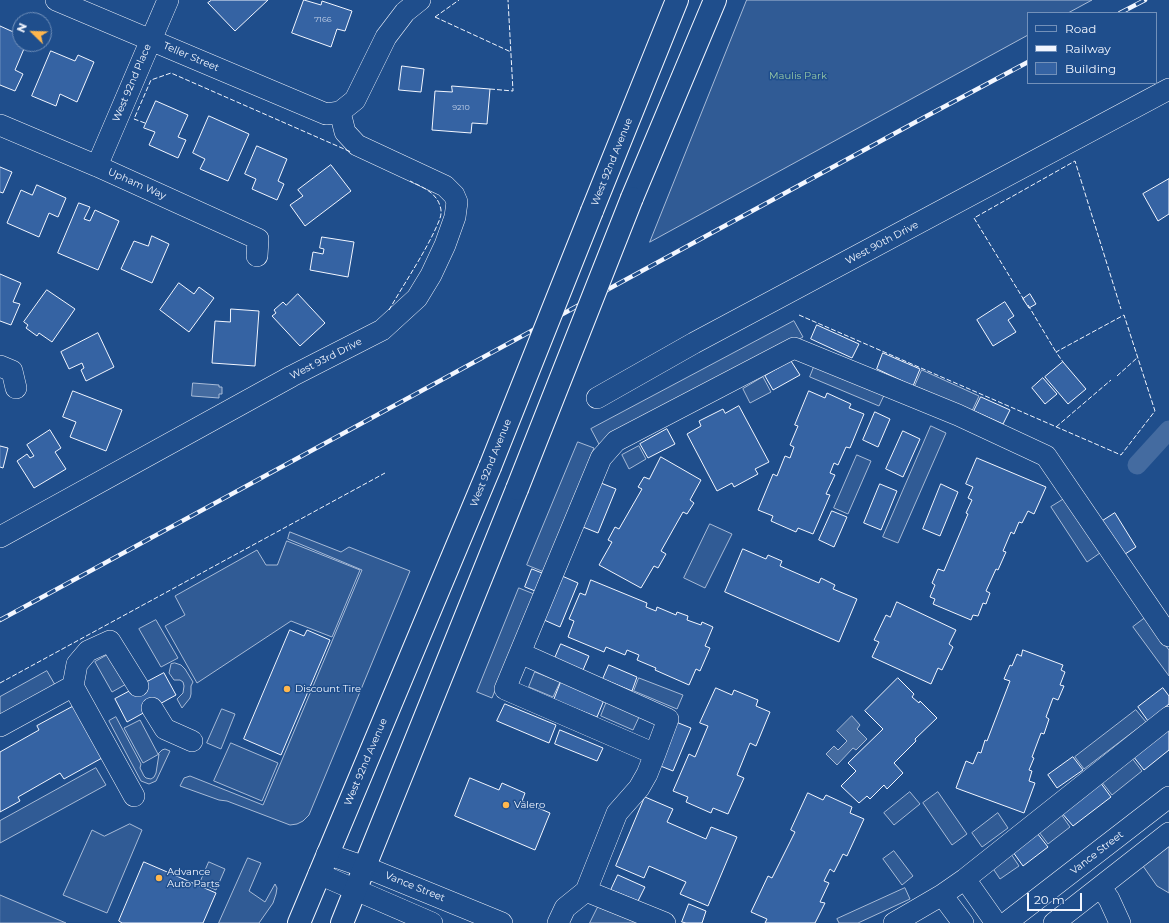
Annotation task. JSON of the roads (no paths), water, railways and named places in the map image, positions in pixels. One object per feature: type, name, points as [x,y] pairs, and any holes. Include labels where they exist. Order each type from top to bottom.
[{"type":"main road","name":"West 92nd Avenue","points":[[299,923],[490,467],[677,0]]},
{"type":"main road","points":[[342,923],[632,198],[715,0]]},
{"type":"street","name":"Teller Street","points":[[56,0],[333,113]]},
{"type":"street","name":"West 92nd Place","points":[[97,166],[168,0]]},
{"type":"street","points":[[333,113],[355,100],[386,37],[405,12],[420,0]]},
{"type":"street","name":"West 90th Drive","points":[[597,398],[694,343],[1169,89]]},
{"type":"street","name":"West 93rd Drive","points":[[0,537],[292,376],[382,330],[417,298],[431,275],[446,245],[455,217],[457,202],[454,195],[445,186],[357,145],[345,132],[333,113]]},
{"type":"street","name":"Upham Way","points":[[0,125],[97,166],[258,239],[257,256]]},
{"type":"street","points":[[655,754],[505,689],[601,458],[616,441],[794,348],[958,415],[1046,456],[1169,636]]},
{"type":"street","points":[[0,366],[12,371],[16,388]]},
{"type":"street","points":[[134,796],[74,686],[77,664],[88,651],[110,641],[138,686]]},
{"type":"street","points":[[520,653],[668,719],[647,774],[639,788],[617,813],[586,891],[565,908],[558,923]]},
{"type":"street","points":[[0,726],[74,686]]},
{"type":"street","points":[[152,708],[165,729],[192,741]]},
{"type":"street","points":[[894,923],[942,895],[965,879],[1169,717]]},
{"type":"street","name":"Vance Street","points":[[1006,923],[1169,797]]},
{"type":"street","points":[[1054,923],[1101,888],[1169,833]]},
{"type":"street","name":"Vance Street","points":[[327,854],[365,867],[502,923]]},
{"type":"street","points":[[319,874],[432,923]]},
{"type":"street","points":[[965,879],[996,923]]},
{"type":"street","points":[[1101,888],[1109,899],[1120,923]]},
{"type":"street","points":[[586,891],[665,923]]},
{"type":"street","points":[[942,895],[963,923]]},
{"type":"waterway","points":[[1137,465],[1169,430]]},
{"type":"railway","points":[[1122,12],[1145,0]]},
{"type":"railway","points":[[0,620],[1027,63]]},
{"type":"place","name":"Discount Tire","points":[[287,689]]},
{"type":"place","name":"Valero","points":[[506,805]]},
{"type":"place","name":"Advance Auto Parts","points":[[159,878]]},
{"type":"park label","name":"Maulis Park","points":[[798,76]]}]
